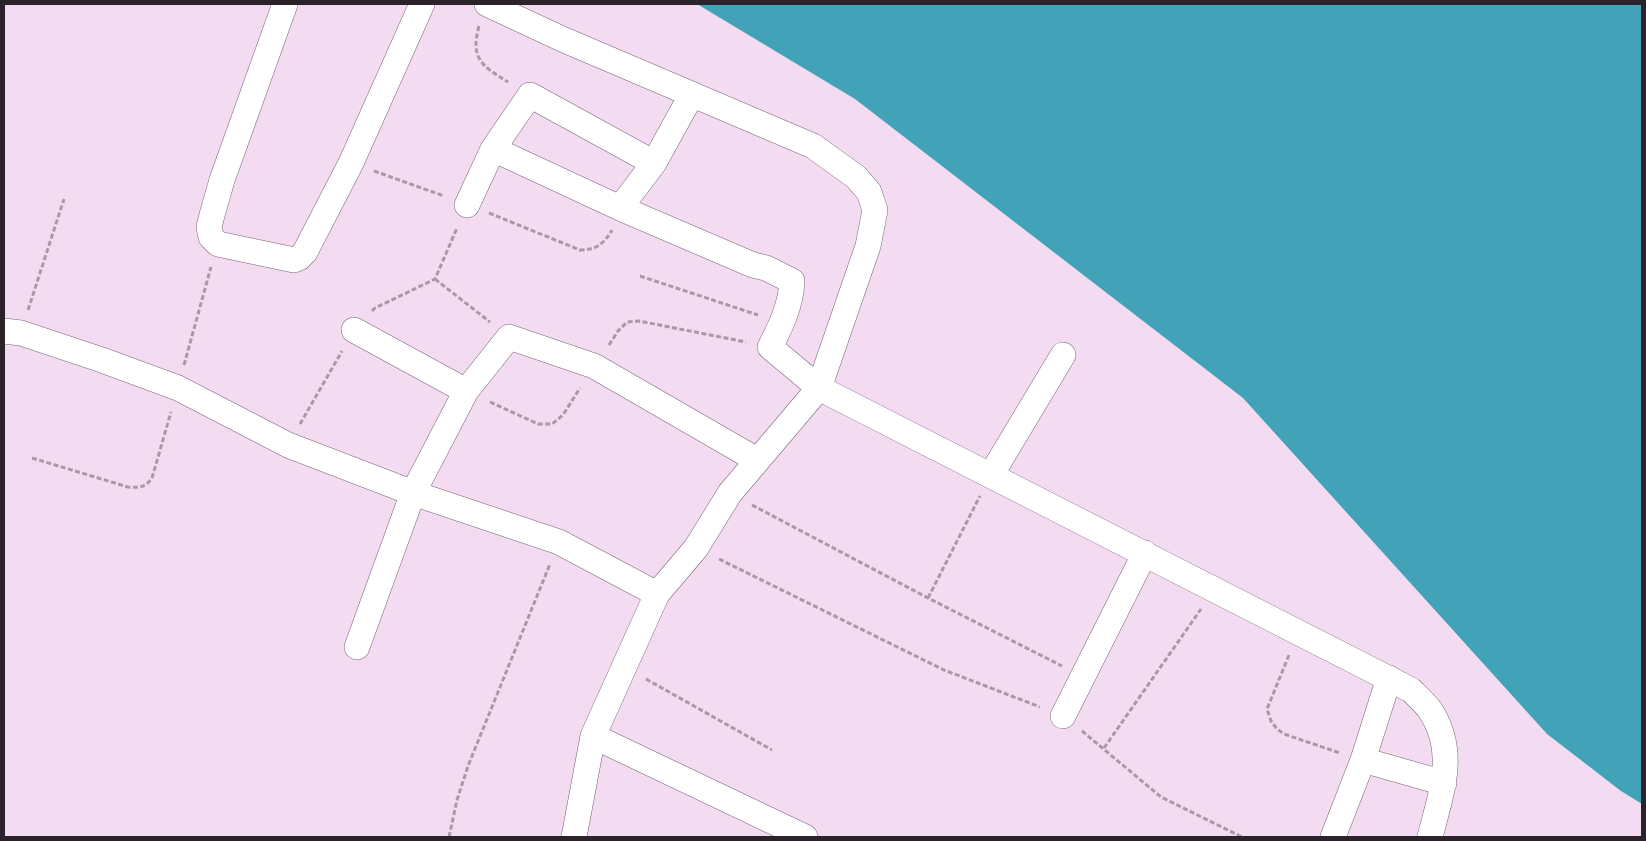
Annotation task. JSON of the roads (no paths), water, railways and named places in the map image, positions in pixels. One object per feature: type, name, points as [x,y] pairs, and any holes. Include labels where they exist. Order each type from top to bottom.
[{"type":"street","points":[[285,4],[222,180],[209,227],[212,237],[218,244],[294,260],[305,252],[351,163],[422,4]]},
{"type":"street","points":[[487,4],[562,39],[813,146],[856,177],[869,192],[875,210],[868,246],[819,388],[730,493],[696,548],[657,594],[593,736],[574,837]]},
{"type":"street","points":[[620,208],[654,163],[692,94]]},
{"type":"street","points":[[467,204],[493,149],[530,95],[654,163]]},
{"type":"street","points":[[493,149],[620,208],[753,265],[766,268],[792,281],[791,293],[782,323],[770,347],[819,388],[1411,690],[1429,709],[1437,724],[1441,732],[1446,757],[1444,783],[1430,837]]},
{"type":"street","points":[[354,330],[466,391]]},
{"type":"street","points":[[12,332],[102,360],[178,388],[288,445],[413,493],[559,542],[657,594]]},
{"type":"street","points":[[357,647],[413,493],[466,391],[509,337],[594,366],[757,460]]},
{"type":"street","points":[[991,475],[1063,354]]},
{"type":"street","points":[[1063,716],[1144,553]]},
{"type":"street","points":[[1333,837],[1362,760],[1388,678]]},
{"type":"street","points":[[593,736],[805,837]]},
{"type":"street","points":[[1362,760],[1444,783]]},
{"type":"water","points":[[697,4],[1642,4],[1642,804],[1621,791],[1547,734],[1243,398],[855,99]]}]
